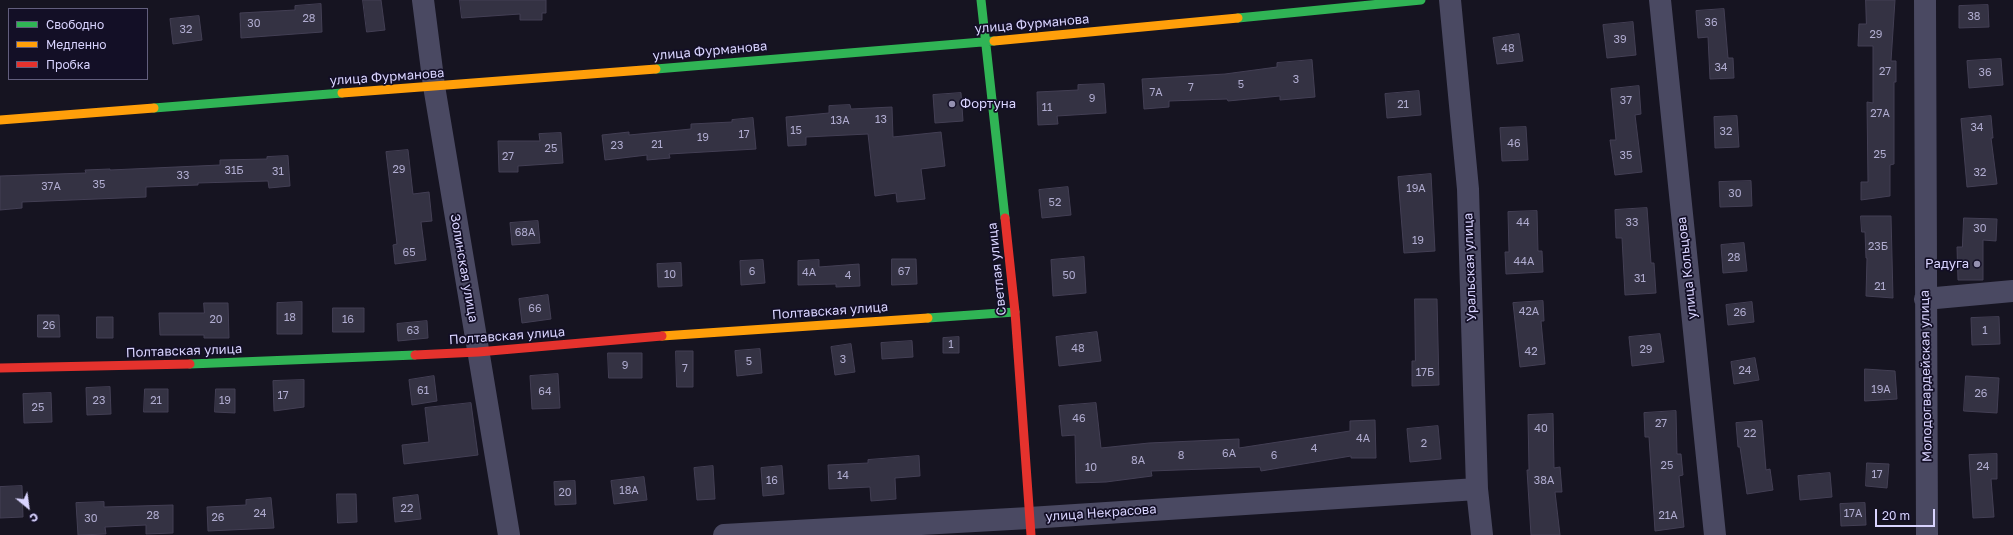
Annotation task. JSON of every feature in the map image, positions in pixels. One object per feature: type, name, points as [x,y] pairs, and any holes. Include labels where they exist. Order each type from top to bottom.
[{"type":"street","name":"Золинская улица","points":[[423,0],[434,86],[509,535]]},
{"type":"street","name":"Светлая улица","points":[[981,0],[1016,312],[1030,526]]},
{"type":"street","name":"улица Фурманова","points":[[0,120],[985,42],[1421,0]]},
{"type":"street","name":"Уральская улица","points":[[1450,0],[1468,189],[1477,490],[1482,535]]},
{"type":"street","name":"улица Кольцова","points":[[1660,0],[1715,535]]},
{"type":"street","name":"Молодогвардейская улица","points":[[1924,0],[1927,535]]},
{"type":"street","points":[[1925,299],[2013,291]]},
{"type":"street","name":"Полтавская улица","points":[[0,368],[212,364],[478,352],[736,330],[1016,312]]},
{"type":"street","name":"улица Некрасова","points":[[724,535],[1030,526],[1477,490]]},
{"type":"building","points":[[363,0],[381,0],[385,30],[367,32]]},
{"type":"building","points":[[460,0],[546,0],[546,13],[542,13],[542,20],[520,20],[520,14],[462,18]]},
{"type":"building","points":[[1866,0],[1895,0],[1891,61],[1896,61],[1896,82],[1894,82],[1894,164],[1890,165],[1890,196],[1861,200],[1861,182],[1868,182],[1867,102],[1873,103],[1873,46],[1858,46],[1859,24],[1866,24]]},
{"type":"building","points":[[321,4],[322,32],[241,38],[240,13],[295,10],[295,6]]},
{"type":"building","points":[[1988,5],[1989,27],[1959,28],[1959,6]]},
{"type":"building","points":[[1724,9],[1728,58],[1733,58],[1734,78],[1710,79],[1708,37],[1698,38],[1696,11]]},
{"type":"building","points":[[199,16],[202,40],[173,44],[170,19]]},
{"type":"building","points":[[1633,22],[1636,55],[1607,58],[1603,25]]},
{"type":"building","points":[[1519,34],[1523,61],[1497,64],[1493,38]]},
{"type":"building","points":[[2001,59],[2003,85],[1969,88],[1967,61]]},
{"type":"building","points":[[1312,60],[1315,97],[1280,100],[1280,96],[1228,101],[1227,99],[1169,101],[1169,107],[1144,109],[1142,79],[1225,74],[1277,67],[1277,63]]},
{"type":"building","points":[[1104,84],[1106,113],[1057,116],[1058,124],[1038,125],[1037,92],[1078,90],[1078,85]]},
{"type":"building","points":[[1639,86],[1641,114],[1635,115],[1642,172],[1615,175],[1610,140],[1616,140],[1611,89]]},
{"type":"building","points":[[1419,91],[1421,115],[1387,118],[1385,94]]},
{"type":"building","points":[[961,93],[963,121],[935,123],[933,95]]},
{"type":"building","points":[[850,105],[851,109],[892,107],[893,137],[941,132],[945,166],[921,169],[925,199],[897,202],[896,193],[875,196],[868,134],[806,137],[806,145],[788,146],[786,117],[829,113],[829,106]]},
{"type":"building","points":[[1737,116],[1739,147],[1715,148],[1714,117]]},
{"type":"building","points":[[1991,116],[1993,138],[1991,138],[1997,184],[1967,187],[1961,119]]},
{"type":"building","points":[[753,118],[756,149],[669,154],[670,158],[647,160],[647,155],[605,160],[602,135],[629,132],[629,135],[691,129],[691,124],[732,122],[732,120]]},
{"type":"building","points":[[1526,127],[1528,160],[1502,161],[1500,128]]},
{"type":"building","points":[[561,133],[563,163],[518,166],[518,172],[499,172],[498,141],[540,141],[539,134]]},
{"type":"building","points":[[408,150],[413,194],[429,192],[432,221],[421,222],[426,260],[395,264],[393,245],[397,244],[386,152]]},
{"type":"building","points":[[288,156],[290,186],[269,188],[268,181],[198,183],[198,185],[146,187],[146,197],[22,202],[22,208],[0,210],[0,176],[86,173],[85,170],[220,165],[220,160],[267,159],[267,157]]},
{"type":"building","points":[[1431,174],[1435,251],[1404,253],[1398,177]]},
{"type":"building","points":[[1751,181],[1752,206],[1720,207],[1719,182]]},
{"type":"building","points":[[1068,187],[1071,215],[1042,218],[1039,190]]},
{"type":"building","points":[[1647,208],[1651,263],[1654,263],[1656,293],[1625,295],[1622,238],[1616,238],[1615,210]]},
{"type":"building","points":[[1537,211],[1538,251],[1542,251],[1543,272],[1506,274],[1505,252],[1509,252],[1508,212]]},
{"type":"building","points":[[1861,216],[1891,216],[1893,298],[1866,296],[1867,258],[1865,232],[1862,232]]},
{"type":"building","points":[[1964,218],[1997,219],[1996,241],[1983,240],[1983,280],[1958,280],[1957,247],[1962,247]]},
{"type":"building","points":[[538,221],[540,243],[512,245],[510,223]]},
{"type":"building","points":[[1744,243],[1747,271],[1723,273],[1721,245]]},
{"type":"building","points":[[1084,257],[1086,293],[1053,296],[1051,260]]},
{"type":"building","points":[[892,259],[916,259],[917,284],[892,285]]},
{"type":"building","points":[[763,260],[765,283],[741,285],[740,261]]},
{"type":"building","points":[[819,260],[819,267],[859,264],[860,286],[836,287],[836,284],[798,285],[798,261]]},
{"type":"building","points":[[681,263],[682,286],[658,287],[657,264]]},
{"type":"building","points":[[548,295],[551,319],[522,323],[519,299]]},
{"type":"building","points":[[1415,299],[1437,299],[1439,385],[1412,386],[1412,361],[1415,361]]},
{"type":"building","points":[[1543,301],[1544,321],[1541,321],[1545,364],[1520,367],[1513,303]]},
{"type":"building","points":[[302,302],[302,334],[277,334],[277,303]]},
{"type":"building","points":[[1752,302],[1754,322],[1728,325],[1726,305]]},
{"type":"building","points":[[204,303],[228,303],[229,338],[204,338],[204,335],[160,335],[159,313],[204,313]]},
{"type":"building","points":[[333,308],[364,308],[364,332],[333,332]]},
{"type":"building","points":[[38,315],[59,315],[60,337],[38,337]]},
{"type":"building","points":[[97,317],[113,317],[113,338],[97,338]]},
{"type":"building","points":[[1999,317],[2000,344],[1972,345],[1971,318]]},
{"type":"building","points":[[427,321],[428,338],[398,341],[397,324]]},
{"type":"building","points":[[1097,332],[1101,361],[1059,366],[1056,337]]},
{"type":"building","points":[[1660,334],[1664,362],[1632,366],[1629,337]]},
{"type":"building","points":[[959,337],[959,353],[943,353],[943,338]]},
{"type":"building","points":[[912,341],[913,357],[882,359],[881,343]]},
{"type":"building","points":[[851,344],[855,372],[835,375],[831,347]]},
{"type":"building","points":[[760,349],[762,373],[737,376],[735,351]]},
{"type":"building","points":[[676,351],[693,351],[693,387],[677,387]]},
{"type":"building","points":[[608,353],[642,353],[642,378],[609,378]]},
{"type":"building","points":[[1755,358],[1759,380],[1734,384],[1731,362]]},
{"type":"building","points":[[1865,369],[1895,371],[1897,399],[1865,401]]},
{"type":"building","points":[[558,374],[560,408],[532,409],[530,376]]},
{"type":"building","points":[[434,376],[437,401],[412,405],[409,380]]},
{"type":"building","points":[[1966,376],[1999,378],[1997,413],[1964,411]]},
{"type":"building","points":[[304,380],[304,407],[274,411],[273,381]]},
{"type":"building","points":[[110,387],[111,414],[87,415],[86,388]]},
{"type":"building","points":[[145,389],[168,389],[168,412],[144,412]]},
{"type":"building","points":[[216,389],[235,389],[235,413],[215,412]]},
{"type":"building","points":[[51,393],[52,422],[24,423],[23,394]]},
{"type":"building","points":[[471,403],[478,455],[404,464],[402,445],[429,442],[425,408]]},
{"type":"building","points":[[1096,403],[1101,448],[1149,443],[1239,439],[1239,448],[1350,431],[1350,421],[1375,420],[1376,458],[1351,458],[1351,456],[1261,471],[1260,467],[1151,471],[1152,476],[1106,482],[1076,483],[1075,435],[1062,436],[1059,406]]},
{"type":"building","points":[[1676,411],[1677,454],[1681,454],[1683,475],[1679,476],[1684,527],[1655,531],[1649,437],[1645,437],[1644,413]]},
{"type":"building","points":[[1553,414],[1554,468],[1560,467],[1562,492],[1555,492],[1560,535],[1531,535],[1527,470],[1529,470],[1528,415]]},
{"type":"building","points":[[1762,421],[1766,470],[1770,469],[1773,490],[1747,494],[1740,447],[1738,447],[1736,423]]},
{"type":"building","points":[[1438,426],[1441,459],[1410,462],[1407,429]]},
{"type":"building","points":[[1997,454],[1997,479],[1991,479],[1994,517],[1973,518],[1969,455]]},
{"type":"building","points":[[919,456],[920,476],[895,478],[896,499],[871,501],[870,487],[829,489],[828,465],[868,463],[868,460]]},
{"type":"building","points":[[1867,463],[1889,464],[1887,488],[1866,486]]},
{"type":"building","points":[[713,466],[715,499],[697,500],[694,468]]},
{"type":"building","points":[[782,466],[784,494],[763,496],[761,468]]},
{"type":"building","points":[[1830,473],[1832,497],[1800,500],[1798,476]]},
{"type":"building","points":[[644,477],[647,500],[614,504],[611,481]]},
{"type":"building","points":[[575,481],[576,504],[555,505],[554,482]]},
{"type":"building","points":[[22,486],[23,517],[0,518],[0,487]]},
{"type":"building","points":[[337,494],[356,494],[357,522],[338,523]]},
{"type":"building","points":[[418,495],[421,519],[395,522],[393,498]]},
{"type":"building","points":[[271,498],[274,528],[208,531],[207,507],[246,505],[246,500]]},
{"type":"building","points":[[104,502],[104,507],[173,505],[173,533],[146,534],[146,525],[105,527],[106,534],[78,535],[76,503]]},
{"type":"building","points":[[1865,503],[1866,525],[1841,526],[1840,504]]},
{"type":"traffic: fast","points":[[981,0],[1005,218]]},
{"type":"traffic: fast","points":[[1238,18],[1421,0]]},
{"type":"traffic: fast","points":[[656,69],[994,41]]},
{"type":"traffic: fast","points":[[154,108],[342,93]]},
{"type":"traffic: fast","points":[[928,318],[1015,312]]},
{"type":"traffic: fast","points":[[190,364],[415,355]]},
{"type":"traffic: slow","points":[[994,41],[1238,18]]},
{"type":"traffic: slow","points":[[342,93],[656,69]]},
{"type":"traffic: slow","points":[[0,120],[154,108]]},
{"type":"traffic: slow","points":[[662,336],[928,318]]},
{"type":"traffic: jam","points":[[1005,218],[1015,312],[1031,535]]},
{"type":"traffic: jam","points":[[415,355],[478,352],[662,336]]},
{"type":"traffic: jam","points":[[0,368],[190,364]]},
{"type":"place","name":"Фортуна","points":[[952,104]]},
{"type":"place","name":"Радуга","points":[[1977,264]]}]
